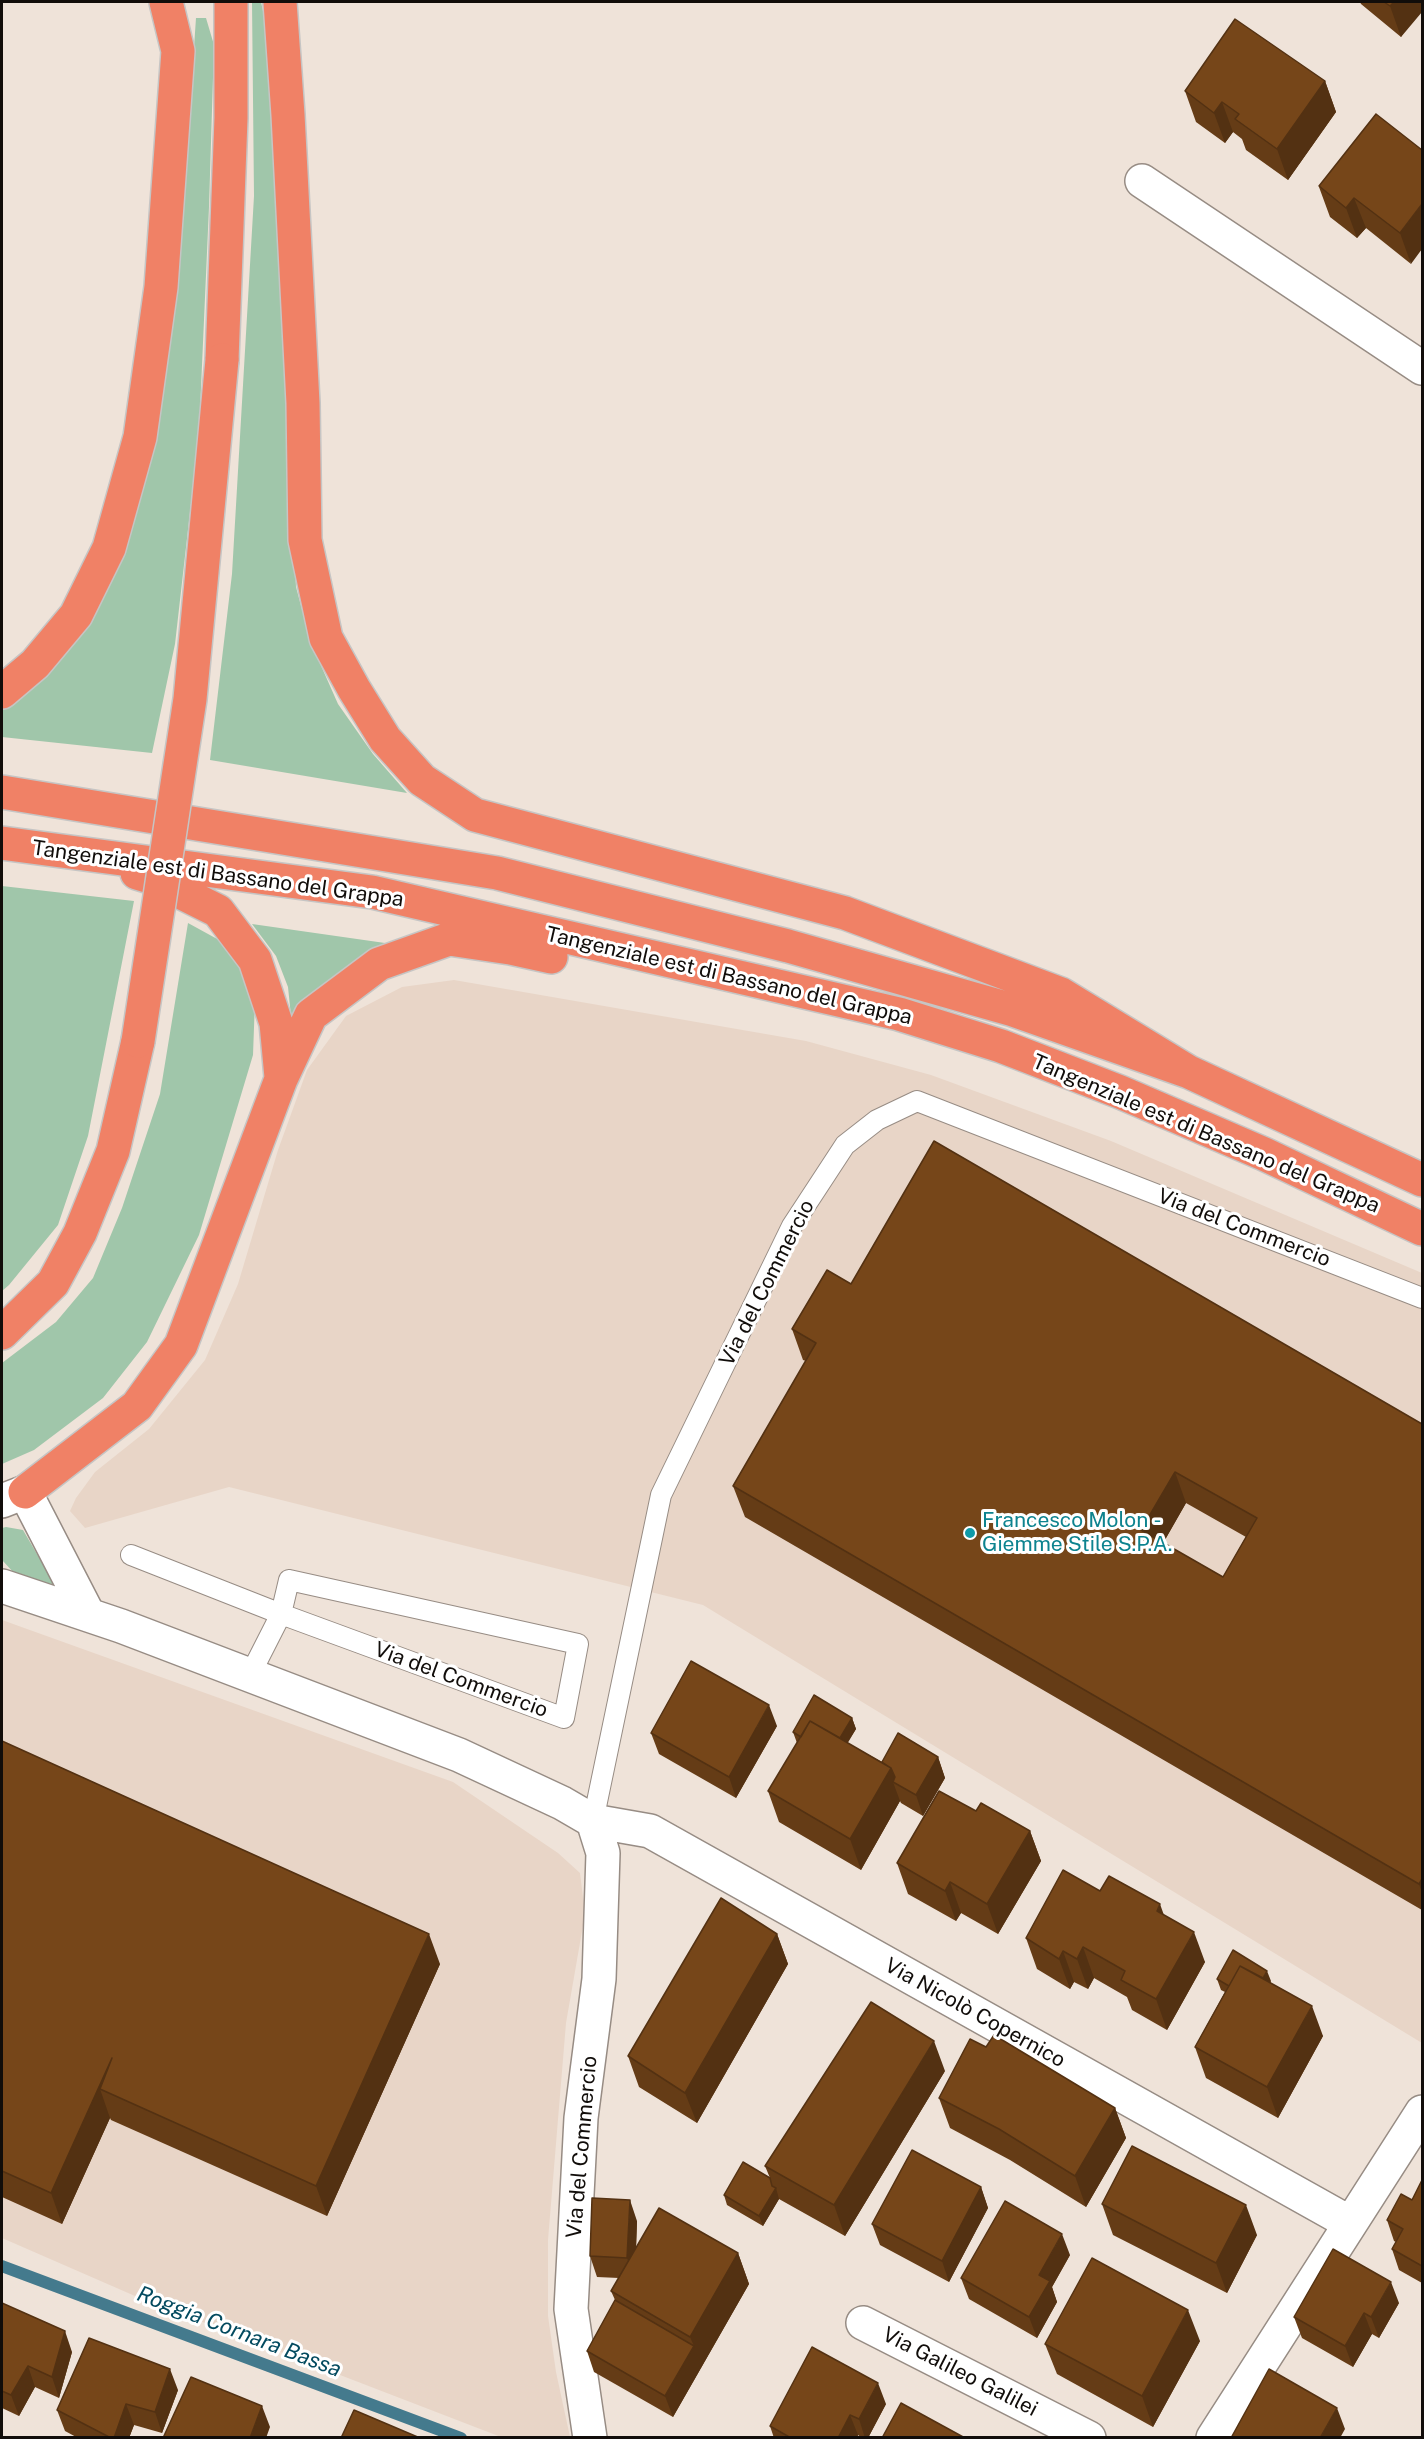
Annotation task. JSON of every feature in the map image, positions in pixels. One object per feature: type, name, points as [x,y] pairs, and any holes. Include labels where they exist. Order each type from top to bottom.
[{"type":"highway","points":[[2,692],[35,664],[76,615],[108,548],[140,437],[161,287],[178,51],[166,2]]},
{"type":"highway","points":[[2,1333],[53,1283],[80,1233],[113,1151],[138,1041],[190,699],[222,360],[231,118],[231,2]]},
{"type":"highway","points":[[280,2],[303,403],[305,540],[326,638],[385,740],[422,780],[475,815],[845,913],[1061,994],[1189,1072]]},
{"type":"highway","name":"Tangenziale est di Bassano del Grappa","points":[[2,792],[497,873],[788,946],[1002,1007],[1189,1072],[1422,1180]]},
{"type":"highway","name":"Tangenziale est di Bassano del Grappa","points":[[2,843],[372,892],[899,1014],[1001,1046],[1120,1092],[1264,1154],[1422,1229]]},
{"type":"highway","points":[[67,852],[150,877],[218,911],[255,960],[276,1023],[281,1079]]},
{"type":"highway","points":[[13,1497],[137,1406],[182,1345],[281,1079],[310,1015],[379,964],[449,939],[510,948],[837,1020],[899,1014]]},
{"type":"street","points":[[1142,181],[1422,368]]},
{"type":"street","points":[[13,1497],[88,1614]]},
{"type":"street","points":[[2,1586],[88,1614],[459,1755],[562,1803],[593,1821]]},
{"type":"street","name":"Via Nicolò Copernico","points":[[593,1821],[650,1830],[1350,2223]]},
{"type":"street","name":"Via del Commercio","points":[[590,2438],[571,2309],[581,2118],[599,1979],[603,1853],[593,1821]]},
{"type":"street","points":[[1213,2438],[1422,2112]]},
{"type":"street","name":"Via Galileo Galilei","points":[[863,2323],[1089,2438]]},
{"type":"lane","name":"Via del Commercio","points":[[593,1821],[662,1495],[792,1226],[845,1145],[878,1120],[917,1101],[1422,1298]]},
{"type":"lane","points":[[131,1555],[281,1614],[250,1675]]},
{"type":"lane","name":"Via del Commercio","points":[[289,1580],[578,1644],[564,1719],[488,1690],[281,1614],[289,1580]]},
{"type":"shaded area","points":[[454,980],[806,1041],[931,1075],[1111,1141],[1422,1273],[1422,2043],[703,1605],[229,1487],[85,1528],[70,1511],[76,1498],[95,1472],[149,1429],[205,1360],[238,1284],[278,1150],[307,1070],[346,1016],[402,987]]},
{"type":"shaded area","points":[[2,1620],[453,1782],[558,1853],[580,1873],[585,1914],[566,2023],[548,2240],[548,2316],[556,2372],[570,2437],[501,2437],[135,2296],[2,2238]]},
{"type":"green space","points":[[252,2],[261,2],[269,38],[296,587],[311,643],[338,704],[373,754],[407,793],[210,760],[232,574],[254,196]]},
{"type":"green space","points":[[196,18],[206,18],[214,45],[199,433],[175,644],[152,753],[2,737],[2,705],[90,617],[126,550],[155,433],[187,150]]},
{"type":"green space","points":[[2,886],[134,901],[88,1136],[58,1225],[2,1291]]},
{"type":"green space","points":[[188,923],[219,940],[245,969],[255,1000],[253,1055],[199,1235],[147,1342],[103,1398],[34,1450],[2,1464],[2,1363],[56,1322],[93,1278],[122,1208],[160,1094]]},
{"type":"green space","points":[[252,924],[385,943],[316,991],[291,1016],[288,987],[276,956]]},
{"type":"green space","points":[[2,1528],[23,1530],[55,1585],[15,1574],[2,1560]]},
{"type":"building","points":[[1235,19],[1325,81],[1277,149],[1235,119],[1239,114],[1222,102],[1214,113],[1185,91]]},
{"type":"building","points":[[1376,114],[1422,150],[1422,204],[1400,233],[1354,198],[1346,208],[1319,186]]},
{"type":"building","name":"Francesco Molon - Giemme Stile S.P.A.","points":[[934,1141],[1422,1424],[1422,1879],[1419,1884],[733,1486],[816,1343],[792,1329],[827,1270],[851,1284]],"holes":[[[1175,1472],[1257,1518],[1223,1577],[1141,1530]]]},
{"type":"building","points":[[691,1661],[769,1705],[729,1777],[651,1733]]},
{"type":"building","points":[[814,1695],[852,1718],[840,1738],[810,1721],[801,1737],[793,1732]]},
{"type":"building","points":[[810,1721],[891,1768],[850,1839],[768,1791]]},
{"type":"building","points":[[898,1733],[938,1757],[916,1795],[893,1782],[895,1777],[891,1768],[882,1762]]},
{"type":"building","points":[[2,1741],[429,1934],[316,2186],[100,2089],[112,2058],[51,2193],[2,2171]]},
{"type":"building","points":[[939,1791],[976,1811],[981,1803],[1030,1831],[987,1904],[950,1882],[945,1891],[897,1863]]},
{"type":"building","points":[[1063,1870],[1100,1891],[1109,1876],[1160,1904],[1157,1911],[1194,1932],[1156,1999],[1121,1980],[1125,1971],[1083,1947],[1077,1959],[1063,1951],[1059,1959],[1026,1938]]},
{"type":"building","points":[[721,1898],[777,1934],[685,2093],[628,2056]]},
{"type":"building","points":[[1233,1950],[1267,1971],[1263,1978],[1240,1966],[1229,1986],[1217,1979]]},
{"type":"building","points":[[1240,1966],[1312,2006],[1267,2087],[1195,2047]]},
{"type":"building","points":[[871,2002],[934,2041],[834,2205],[765,2166]]},
{"type":"building","points":[[994,2035],[1115,2108],[1075,2176],[999,2129],[939,2098],[970,2039],[986,2047]]},
{"type":"building","points":[[1132,2146],[1246,2205],[1216,2263],[1102,2204]]},
{"type":"building","points":[[912,2150],[981,2187],[942,2261],[872,2224]]},
{"type":"building","points":[[743,2162],[770,2178],[772,2186],[776,2188],[759,2216],[724,2195]]},
{"type":"building","points":[[1422,2180],[1422,2266],[1392,2249],[1403,2229],[1387,2220],[1401,2194],[1412,2200]]},
{"type":"building","points":[[592,2198],[630,2200],[627,2258],[590,2256]]},
{"type":"building","points":[[1005,2201],[1062,2234],[1039,2275],[1050,2281],[1029,2317],[961,2278]]},
{"type":"building","points":[[659,2208],[738,2253],[690,2337],[611,2291]]},
{"type":"building","points":[[1333,2249],[1391,2282],[1371,2317],[1364,2313],[1345,2346],[1294,2317]]},
{"type":"building","points":[[1092,2258],[1188,2310],[1142,2396],[1045,2344]]},
{"type":"building","points":[[615,2300],[694,2346],[665,2396],[587,2351]]},
{"type":"building","points":[[2,2303],[65,2331],[52,2377],[28,2366],[11,2395],[2,2391]]},
{"type":"building","points":[[89,2338],[170,2369],[155,2412],[126,2404],[114,2438],[57,2410]]},
{"type":"building","points":[[812,2347],[878,2383],[859,2419],[850,2415],[838,2438],[791,2438],[770,2426]]},
{"type":"building","points":[[1269,2369],[1337,2408],[1320,2438],[1231,2438]]},
{"type":"building","points":[[191,2377],[262,2406],[250,2438],[163,2438]]},
{"type":"building","points":[[901,2403],[965,2438],[882,2438]]},
{"type":"building","points":[[354,2410],[420,2438],[341,2438]]},
{"type":"waterway","name":"Roggia Cornara Bassa","points":[[2,2266],[461,2438]]},
{"type":"place","name":"Francesco Molon - Giemme Stile S.P.A.","points":[[970,1533]]}]
